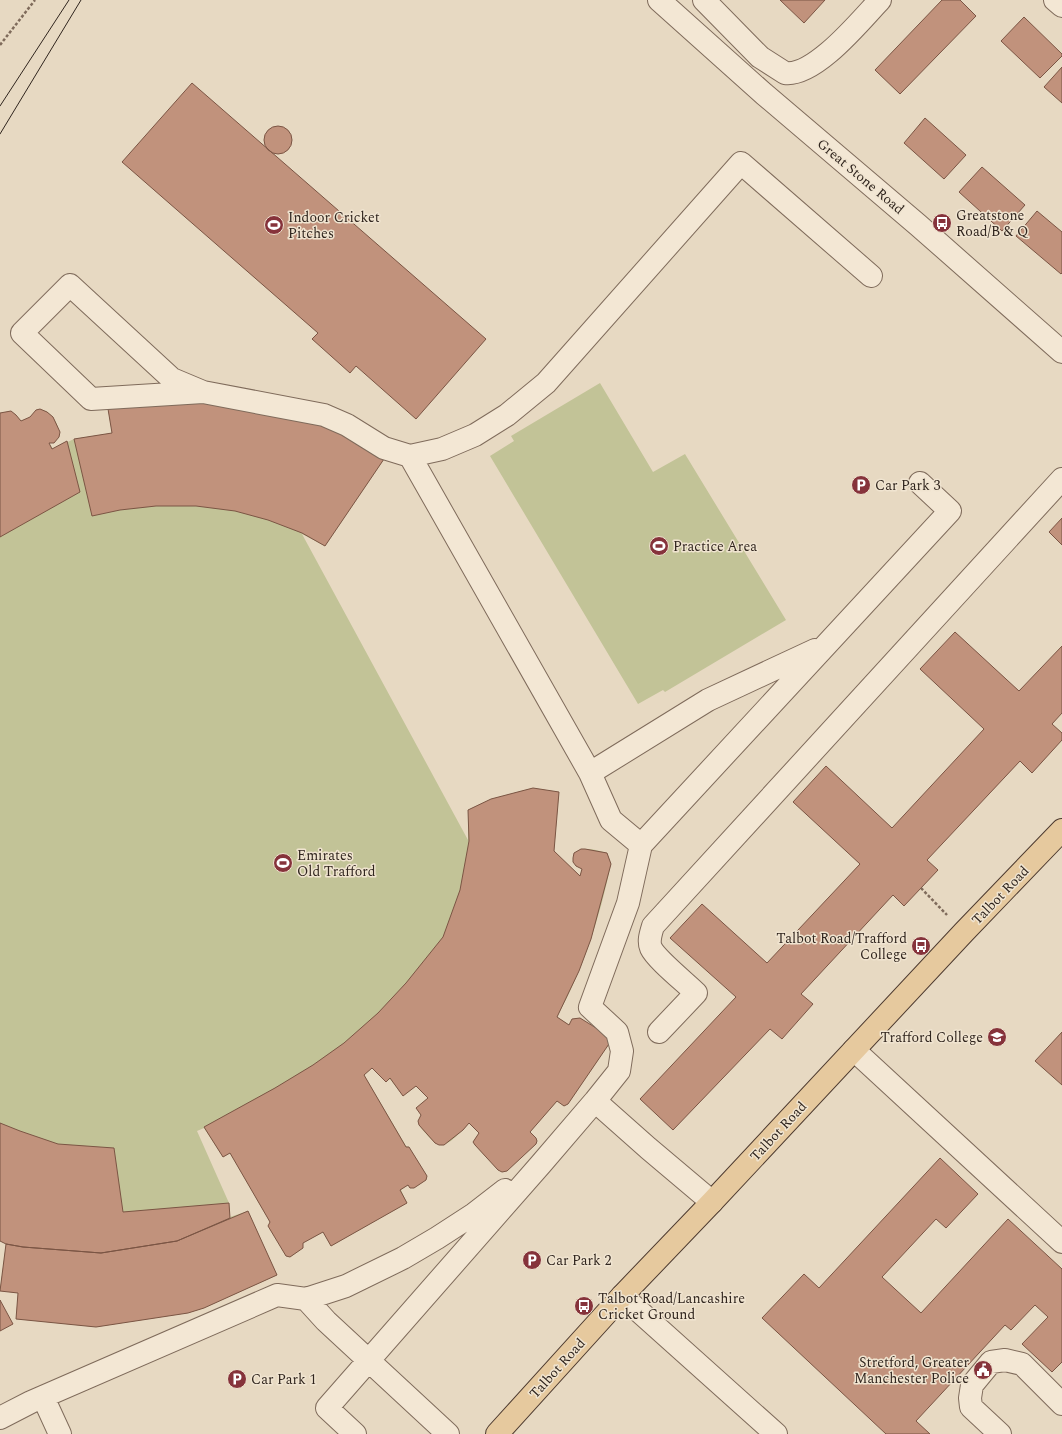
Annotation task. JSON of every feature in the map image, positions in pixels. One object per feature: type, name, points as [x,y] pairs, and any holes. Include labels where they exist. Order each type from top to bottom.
[{"type":"main road","name":"Talbot Road","points":[[497,1434],[622,1296],[712,1202],[964,932],[1062,830]]},
{"type":"street","name":"Great Stone Road","points":[[659,0],[764,94],[924,230],[1062,352]]},
{"type":"street","points":[[707,3],[760,57],[785,73],[790,73],[814,64],[829,53],[880,0]]},
{"type":"street","points":[[1055,0],[1062,6]]},
{"type":"street","points":[[203,392],[91,399],[22,333],[70,285],[172,380],[203,392],[324,415],[346,425],[384,448],[410,456],[442,449],[475,434],[507,415],[546,383],[741,163],[871,276]]},
{"type":"street","points":[[410,456],[590,773],[611,820],[640,845]]},
{"type":"street","points":[[659,1032],[696,992],[656,955],[651,947],[650,937],[653,926],[1062,479]]},
{"type":"street","points":[[355,1434],[327,1408],[541,1164],[619,1071],[622,1051],[617,1032],[590,1008],[628,903],[640,845],[950,510],[920,483]]},
{"type":"street","points":[[590,773],[708,700],[825,646]]},
{"type":"street","points":[[854,1050],[1062,1242]]},
{"type":"street","points":[[595,1101],[712,1202]]},
{"type":"street","points":[[0,1418],[43,1397],[277,1295],[306,1299],[346,1286],[403,1258],[474,1214],[541,1164]]},
{"type":"street","points":[[622,1296],[776,1434]]},
{"type":"street","points":[[306,1299],[326,1321],[448,1434]]},
{"type":"street","points":[[1000,1434],[971,1408],[970,1398],[972,1385],[991,1362],[1005,1360],[1022,1364],[1059,1393]]},
{"type":"street","points":[[43,1397],[60,1434]]},
{"type":"path","points":[[0,45],[35,0]]},
{"type":"path","points":[[921,888],[964,932]]},
{"type":"green space","name":"Practice Area","points":[[600,383],[653,472],[685,454],[786,620],[665,692],[663,690],[638,704],[490,456],[514,441],[511,436]]},
{"type":"green space","name":"Emirates Old Trafford","points":[[40,409],[50,414],[57,423],[59,434],[58,438],[49,443],[53,449],[74,439],[112,433],[108,409],[384,459],[325,546],[302,534],[468,840],[468,810],[491,799],[533,788],[559,792],[554,851],[580,876],[582,869],[576,866],[574,853],[578,851],[590,849],[607,853],[611,864],[602,904],[590,943],[575,981],[557,1017],[569,1025],[572,1019],[580,1018],[611,1041],[568,1104],[564,1106],[557,1101],[530,1132],[537,1141],[536,1144],[507,1171],[502,1172],[498,1170],[475,1145],[473,1142],[479,1133],[469,1123],[456,1137],[447,1143],[440,1145],[435,1143],[422,1129],[418,1121],[421,1115],[416,1108],[428,1098],[416,1086],[403,1096],[390,1079],[386,1082],[372,1068],[364,1075],[406,1146],[409,1147],[427,1176],[426,1180],[414,1188],[410,1188],[408,1185],[401,1190],[407,1203],[331,1246],[323,1232],[303,1243],[303,1248],[290,1257],[286,1256],[268,1226],[270,1222],[230,1153],[223,1157],[204,1128],[197,1131],[229,1203],[230,1217],[248,1211],[277,1275],[204,1308],[188,1313],[96,1327],[16,1319],[18,1293],[0,1291],[6,1244],[0,1241],[0,413],[11,411],[21,421],[30,417],[36,410]]},
{"type":"building","points":[[780,0],[825,0],[804,23]]},
{"type":"building","points":[[942,0],[960,0],[976,16],[900,94],[875,70]]},
{"type":"building","points":[[1024,17],[1062,54],[1062,56],[1040,78],[1001,41]]},
{"type":"building","points":[[1062,67],[1062,103],[1044,87]]},
{"type":"building","name":"Indoor Cricket Pitches","points":[[192,83],[486,339],[416,419],[356,366],[350,373],[312,339],[318,333],[122,162]]},
{"type":"building","points":[[925,118],[966,155],[944,179],[904,143]]},
{"type":"building","points":[[278,126],[288,130],[292,140],[288,150],[278,154],[268,150],[264,140],[268,130]]},
{"type":"building","points":[[982,167],[1025,205],[1002,231],[959,192]]},
{"type":"building","points":[[1037,211],[1062,232],[1061,274],[1016,236]]},
{"type":"building","points":[[180,400],[270,410],[310,421],[350,437],[384,459],[325,546],[302,533],[268,520],[235,511],[196,506],[156,506],[120,510],[92,516],[74,439],[112,433],[108,409]]},
{"type":"building","points":[[40,409],[53,417],[60,432],[59,437],[54,443],[49,443],[52,449],[67,441],[80,492],[0,537],[0,413],[11,411],[21,421],[30,417],[36,410]]},
{"type":"building","points":[[1062,518],[1062,545],[1049,532]]},
{"type":"building","points":[[955,632],[1019,691],[1062,646],[1062,713],[1052,724],[1062,733],[1062,740],[1032,773],[1020,761],[927,860],[938,870],[904,906],[893,895],[801,994],[813,1004],[782,1039],[770,1029],[673,1130],[640,1099],[736,997],[670,938],[702,904],[767,963],[860,864],[793,802],[826,766],[892,828],[984,729],[920,669]]},
{"type":"building","points":[[533,788],[559,792],[554,851],[580,876],[582,869],[576,866],[573,862],[573,858],[574,853],[581,849],[607,853],[611,864],[591,939],[579,971],[557,1017],[569,1025],[572,1019],[580,1018],[609,1036],[611,1041],[568,1104],[564,1106],[557,1101],[530,1132],[536,1138],[536,1144],[507,1171],[502,1172],[498,1170],[475,1145],[473,1142],[479,1133],[469,1123],[463,1130],[444,1145],[435,1143],[419,1125],[418,1121],[421,1115],[416,1108],[428,1098],[416,1086],[403,1096],[390,1078],[386,1082],[372,1068],[364,1075],[406,1147],[409,1147],[427,1176],[426,1180],[414,1188],[410,1188],[408,1185],[400,1190],[407,1203],[331,1246],[323,1232],[303,1243],[303,1248],[290,1257],[286,1256],[268,1226],[270,1222],[230,1153],[223,1157],[204,1127],[275,1088],[313,1065],[344,1043],[378,1013],[406,983],[443,937],[460,890],[469,841],[468,810],[491,799]]},
{"type":"building","points":[[1062,1032],[1062,1085],[1035,1061]]},
{"type":"building","points":[[0,1123],[58,1144],[114,1148],[123,1212],[229,1203],[230,1218],[177,1241],[101,1253],[23,1247],[6,1244],[0,1241]]},
{"type":"building","points":[[940,1158],[978,1194],[946,1228],[936,1219],[882,1277],[921,1313],[1008,1219],[1062,1269],[1062,1362],[1052,1372],[1022,1344],[1048,1317],[1035,1305],[1011,1330],[1005,1325],[916,1421],[930,1434],[886,1434],[762,1318],[804,1274],[819,1288]]},
{"type":"building","points":[[248,1211],[277,1275],[204,1308],[188,1313],[96,1327],[16,1319],[18,1293],[0,1291],[6,1244],[23,1247],[101,1253],[177,1241]]},
{"type":"building","points":[[0,1300],[13,1324],[0,1331]]},
{"type":"tram line","points":[[0,106],[69,0]]},
{"type":"tram line","points":[[0,134],[81,0]]},
{"type":"place","name":"Greatstone Road/B & Q","points":[[942,223]]},
{"type":"place","name":"Indoor Cricket Pitches","points":[[274,225]]},
{"type":"place","name":"Car Park 3","points":[[861,485]]},
{"type":"place","name":"Practice Area","points":[[659,546]]},
{"type":"place","name":"Emirates Old Trafford","points":[[283,863]]},
{"type":"place","name":"Talbot Road/Trafford College","points":[[921,946]]},
{"type":"place","name":"Trafford College","points":[[997,1037]]},
{"type":"place","name":"Car Park 2","points":[[532,1260]]},
{"type":"place","name":"Talbot Road/Lancashire Cricket Ground","points":[[584,1306]]},
{"type":"place","name":"Stretford, Greater Manchester Police","points":[[983,1370]]},
{"type":"place","name":"Car Park 1","points":[[237,1379]]}]
